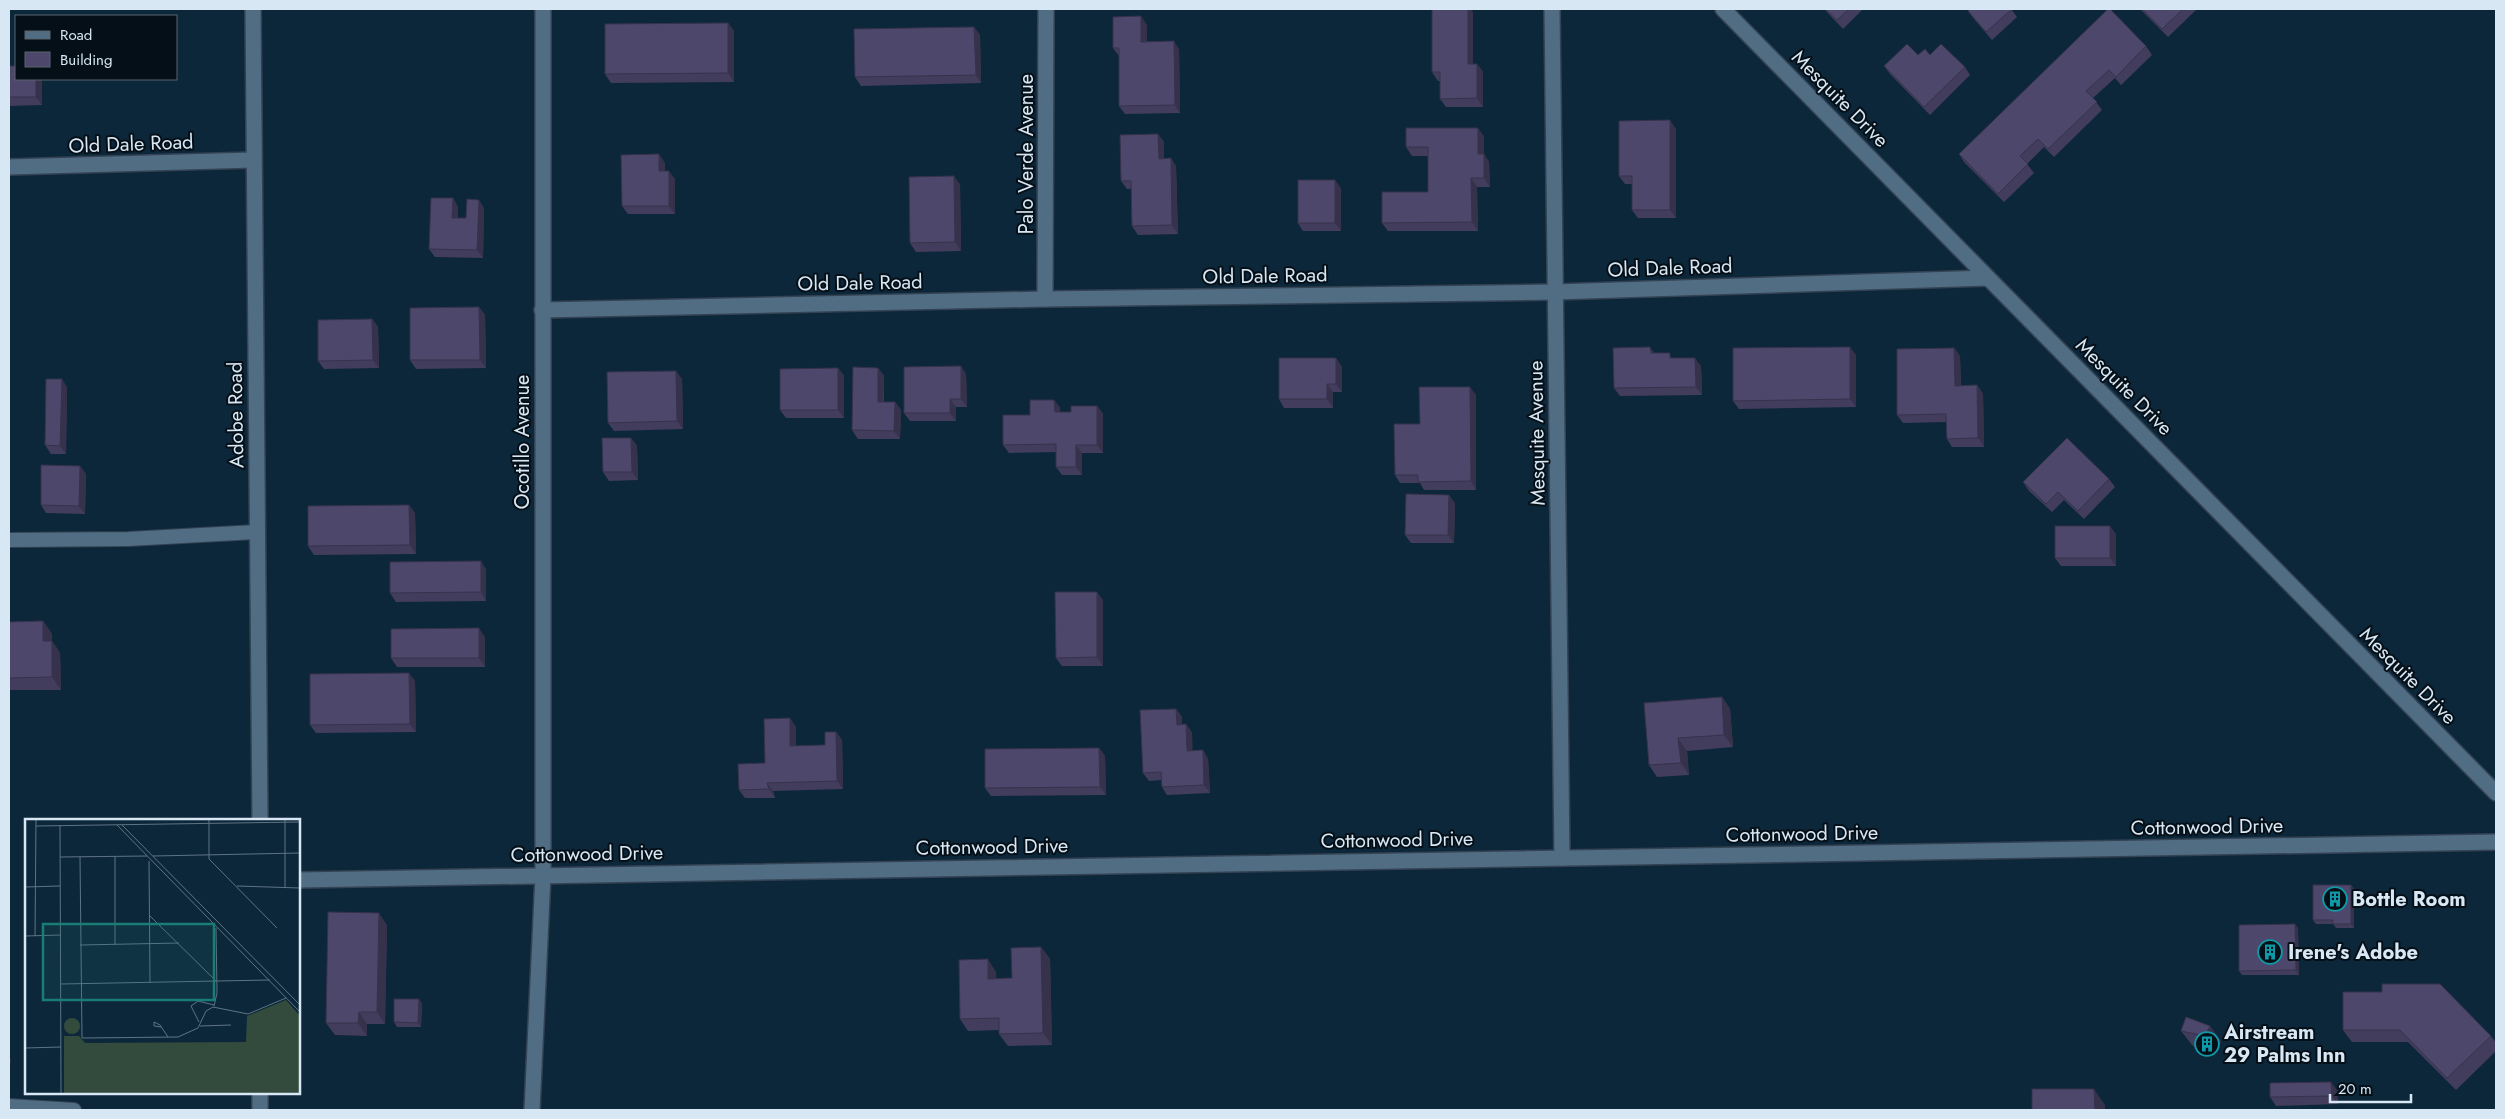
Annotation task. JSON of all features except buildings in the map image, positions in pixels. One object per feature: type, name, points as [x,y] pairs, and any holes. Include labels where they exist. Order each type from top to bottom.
[{"type":"street","name":"Adobe Road","points":[[253,9],[260,819]]},
{"type":"street","name":"Ocotillo Avenue","points":[[532,1110],[543,875],[543,9]]},
{"type":"street","name":"Palo Verde Avenue","points":[[1045,299],[1046,9]]},
{"type":"street","name":"Mesquite Avenue","points":[[1552,9],[1562,858]]},
{"type":"street","name":"Mesquite Drive","points":[[1723,9],[2496,793]]},
{"type":"street","name":"Old Dale Road","points":[[9,167],[253,160]]},
{"type":"street","name":"Old Dale Road","points":[[542,310],[1045,299],[1556,292],[1988,278]]},
{"type":"street","name":"Cottonwood Drive","points":[[300,880],[2496,842]]},
{"type":"street","points":[[260,1094],[260,1110]]},
{"type":"lane","points":[[9,540],[128,539],[257,532]]},
{"type":"lane","points":[[9,1106],[74,1110]]},
{"type":"place","name":"Bottle Room","points":[[2335,899]]},
{"type":"place","name":"Irene's Adobe","points":[[2270,952]]},
{"type":"place","name":"Airstream 29 Palms Inn","points":[[2207,1044]]}]
